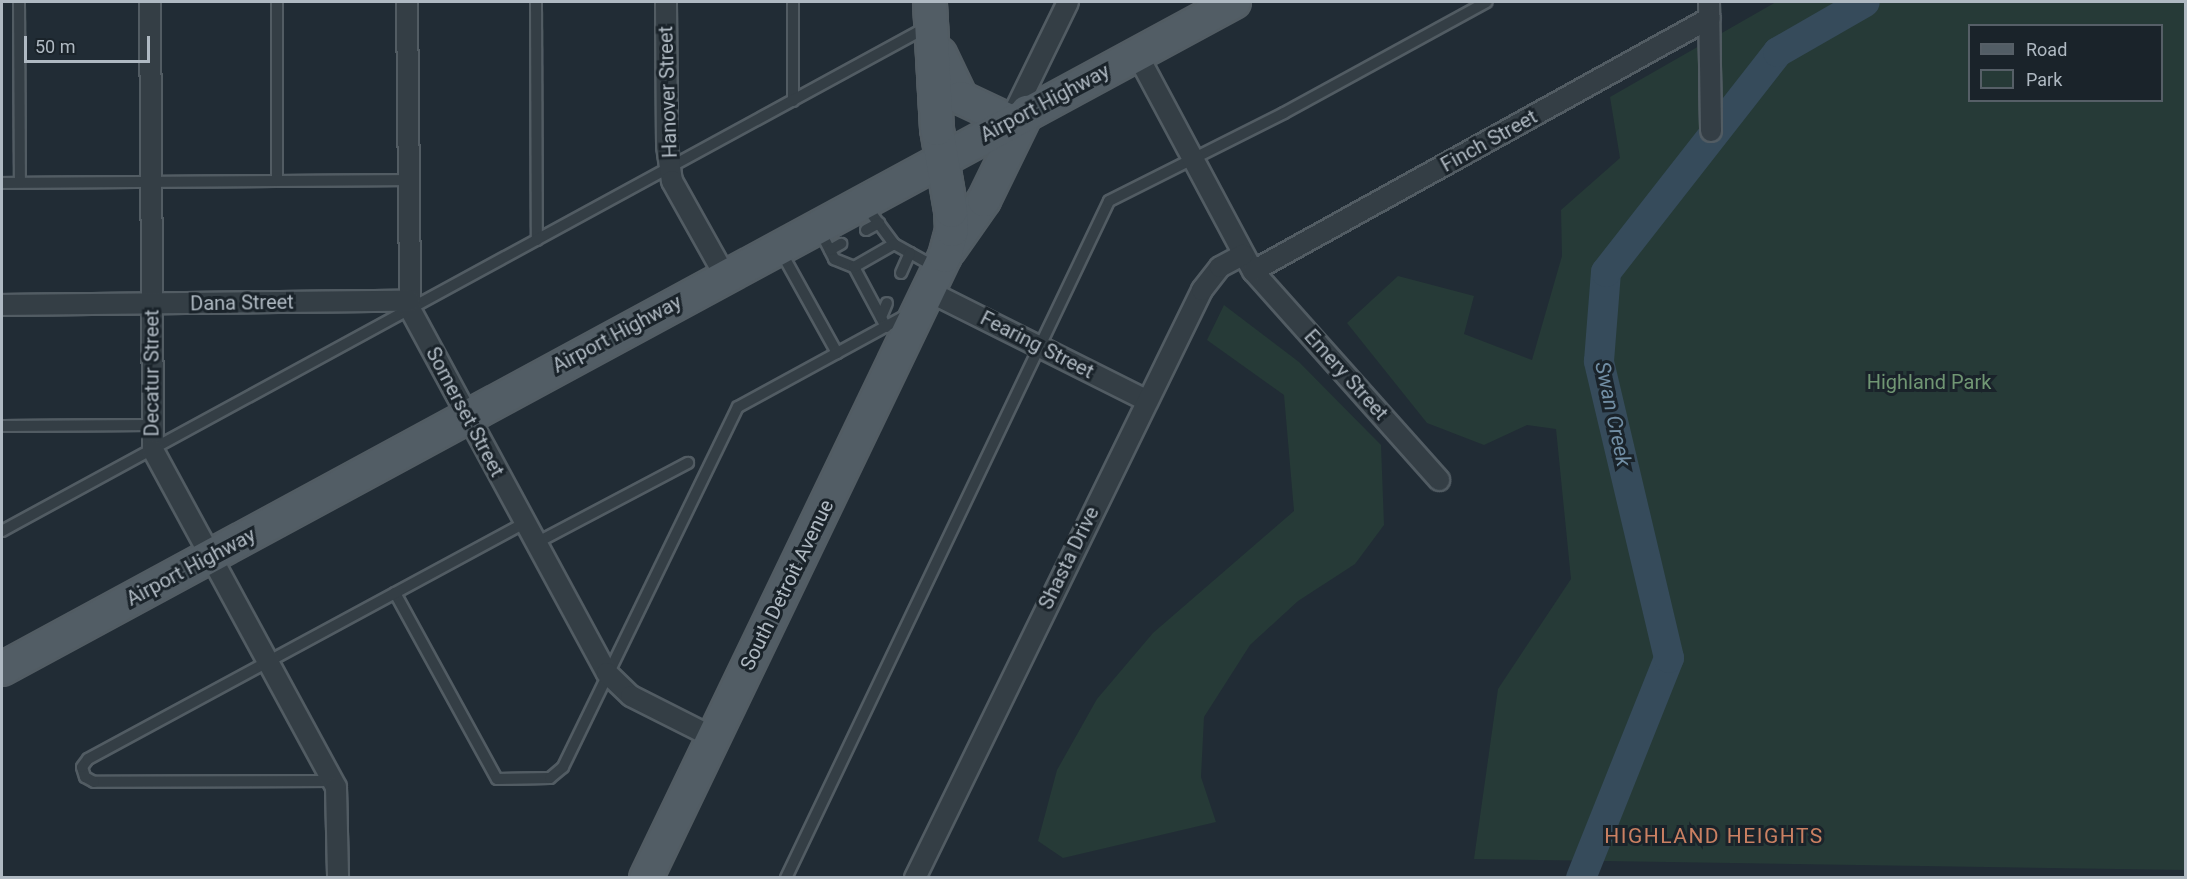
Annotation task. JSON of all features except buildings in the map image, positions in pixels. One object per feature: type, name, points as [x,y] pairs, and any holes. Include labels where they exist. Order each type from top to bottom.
[{"type":"main road","name":"Airport Highway","points":[[2,669],[779,247],[830,240],[869,219],[942,160],[1019,116],[1234,2]]},
{"type":"main road","points":[[930,14],[961,98],[1019,116],[984,200],[933,281]]},
{"type":"main road","points":[[930,14],[942,160],[951,220],[933,281]]},
{"type":"main road","name":"South Detroit Avenue","points":[[646,878],[933,281]]},
{"type":"street","name":"Decatur Street","points":[[150,2],[153,450],[333,781],[339,808],[338,878]]},
{"type":"street","name":"Somerset Street","points":[[407,2],[410,305],[466,416],[607,672],[631,696],[714,738]]},
{"type":"street","name":"Hanover Street","points":[[666,2],[671,168],[686,210],[724,276]]},
{"type":"street","points":[[1019,116],[1063,3]]},
{"type":"street","points":[[1710,10],[1711,130]]},
{"type":"street","name":"Finch Street","points":[[1248,263],[1710,10]]},
{"type":"street","points":[[1137,54],[1248,263]]},
{"type":"street","name":"Shasta Drive","points":[[915,878],[1146,400],[1202,290],[1220,267],[1248,263]]},
{"type":"street","name":"Emery Street","points":[[1248,263],[1439,480]]},
{"type":"street","name":"Fearing Street","points":[[933,281],[1037,345],[1146,400]]},
{"type":"street","name":"Dana Street","points":[[2,305],[410,305]]},
{"type":"lane","points":[[19,2],[20,183]]},
{"type":"lane","points":[[277,2],[277,181]]},
{"type":"lane","points":[[536,2],[537,240]]},
{"type":"lane","points":[[793,2],[793,101]]},
{"type":"lane","points":[[786,878],[1037,345],[1109,201],[1194,159],[1487,2]]},
{"type":"lane","points":[[2,531],[153,450],[410,305],[537,240],[793,101],[930,14]]},
{"type":"lane","points":[[2,183],[409,180]]},
{"type":"lane","points":[[395,593],[497,780],[541,780],[557,774],[738,407],[837,353],[884,322],[933,281],[910,253],[894,244],[869,219]]},
{"type":"lane","points":[[830,240],[834,259],[854,267],[884,322]]},
{"type":"lane","points":[[854,267],[894,244]]},
{"type":"lane","points":[[779,247],[837,353]]},
{"type":"lane","points":[[901,273],[910,253]]},
{"type":"lane","points":[[884,322],[887,303]]},
{"type":"lane","points":[[2,426],[152,424]]},
{"type":"lane","points":[[536,543],[688,463]]},
{"type":"lane","points":[[333,781],[94,782],[85,777],[82,766],[88,759],[525,523]]},
{"type":"green space","name":"Highland Park","points":[[1776,2],[2185,2],[2185,870],[1474,859],[1498,689],[1571,579],[1556,429],[1527,425],[1484,445],[1427,423],[1347,323],[1398,276],[1474,296],[1464,334],[1532,360],[1562,256],[1561,210],[1620,158],[1610,97]]},
{"type":"green space","points":[[1224,305],[1299,362],[1381,445],[1384,525],[1355,564],[1298,601],[1250,645],[1204,717],[1201,777],[1216,822],[1063,858],[1038,841],[1057,770],[1097,699],[1153,633],[1294,511],[1284,395],[1207,340]]},
{"type":"waterway","name":"Swan Creek","points":[[1581,878],[1669,658],[1599,361],[1606,272],[1778,52],[1865,2]]},
{"type":"district","name":"HIGHLAND HEIGHTS","points":[[1714,836]]}]
